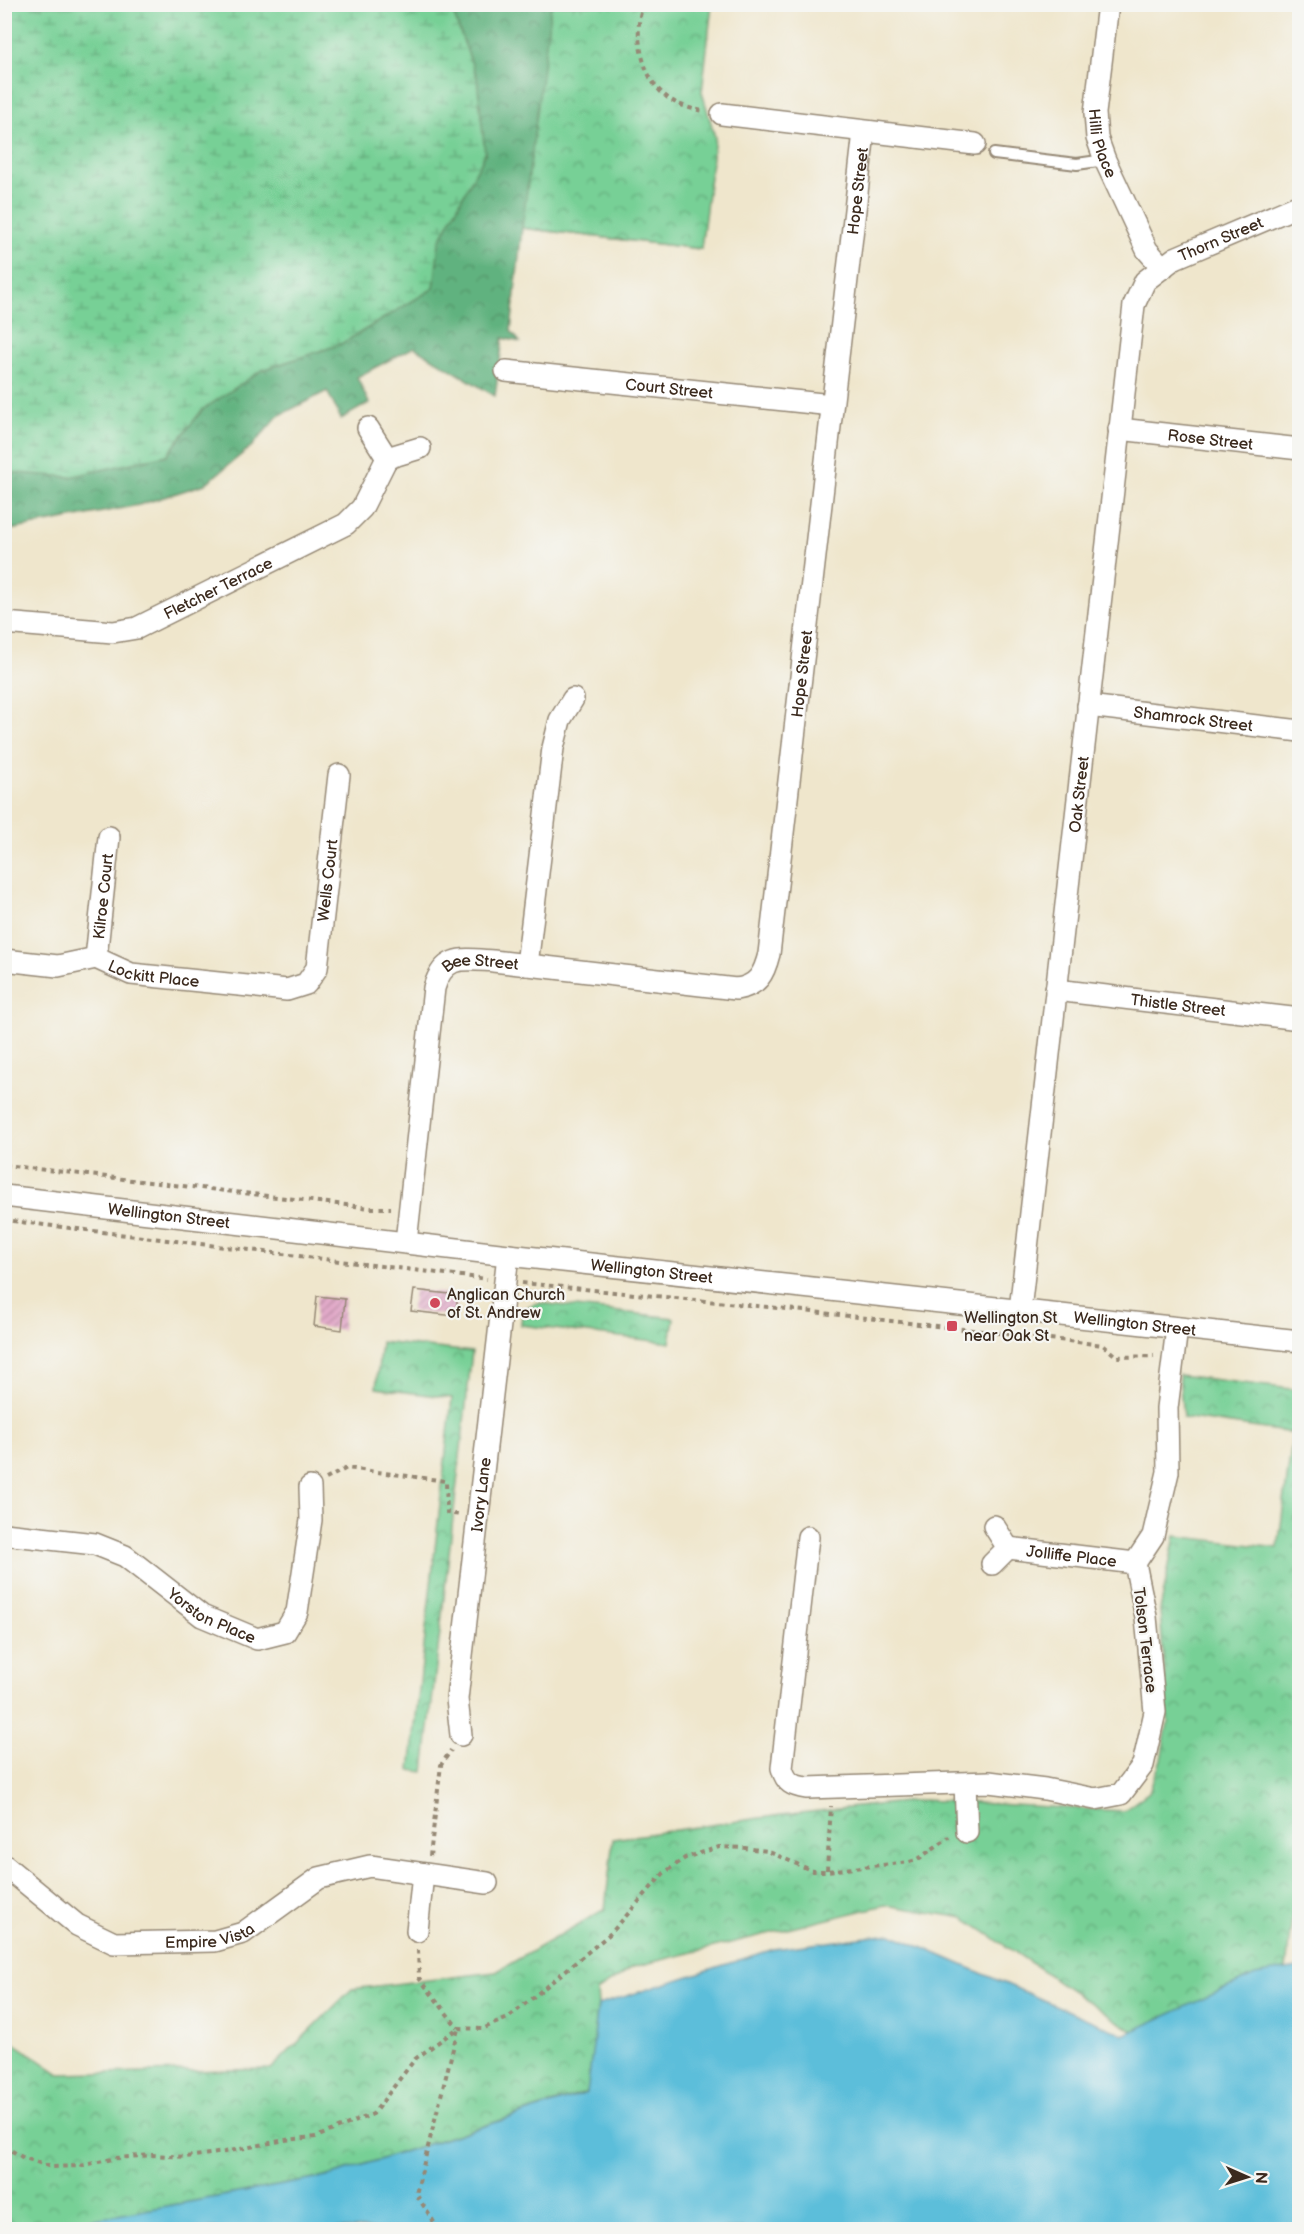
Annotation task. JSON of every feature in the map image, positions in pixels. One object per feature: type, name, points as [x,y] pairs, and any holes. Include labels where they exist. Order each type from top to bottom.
[{"type":"street","name":"Hilli Place","points":[[1108,4],[1095,113],[1097,138],[1147,250],[1163,268]]},
{"type":"street","points":[[722,114],[975,144]]},
{"type":"street","name":"Hope Street","points":[[527,964],[736,989],[753,985],[765,971],[770,954],[864,132]]},
{"type":"street","name":"Thorn Street","points":[[1145,281],[1175,258],[1299,205]]},
{"type":"street","name":"Oak Street","points":[[1020,1310],[1134,305],[1145,281]]},
{"type":"street","name":"Court Street","points":[[506,371],[832,405]]},
{"type":"street","points":[[368,428],[387,458],[420,448]]},
{"type":"street","name":"Rose Street","points":[[1119,429],[1299,449]]},
{"type":"street","name":"Fletcher Terrace","points":[[4,623],[113,632],[137,628],[346,524],[362,508],[387,458]]},
{"type":"street","name":"Bee Street","points":[[406,1242],[429,1026],[438,974],[449,963],[461,959],[527,964],[553,748],[560,720],[573,699]]},
{"type":"street","name":"Shamrock Street","points":[[1088,706],[1299,731]]},
{"type":"street","name":"Wells Court","points":[[306,984],[317,968],[339,776]]},
{"type":"street","name":"Kilroe Court","points":[[96,958],[109,837]]},
{"type":"street","name":"Lockitt Place","points":[[4,960],[58,966],[96,958],[131,974],[287,990],[306,984]]},
{"type":"street","name":"Thistle Street","points":[[1056,990],[1299,1019]]},
{"type":"street","name":"Wellington Street","points":[[4,1196],[508,1255],[1299,1341]]},
{"type":"street","name":"Ivory Lane","points":[[461,1735],[456,1699],[508,1255]]},
{"type":"street","name":"Tolson Terrace","points":[[808,1537],[782,1768],[785,1779],[796,1787],[989,1782],[1045,1789],[1095,1799],[1120,1794],[1143,1765],[1155,1712],[1146,1617],[1135,1563],[1154,1536],[1168,1472],[1167,1408],[1177,1328]]},
{"type":"street","name":"Yorston Place","points":[[4,1534],[95,1544],[125,1556],[202,1616],[257,1639],[285,1632],[297,1612],[311,1520],[309,1487]]},
{"type":"street","name":"Jolliffe Place","points":[[994,1526],[1008,1548]]},
{"type":"street","name":"Jolliffe Place","points":[[1008,1548],[1135,1563]]},
{"type":"street","name":"Jolliffe Place","points":[[992,1564],[1008,1548]]},
{"type":"street","points":[[965,1784],[967,1828]]},
{"type":"street","name":"Empire Vista","points":[[4,1865],[76,1925],[114,1943],[215,1941],[243,1933],[319,1878],[370,1866],[487,1882]]},
{"type":"street","points":[[417,1931],[423,1874]]},
{"type":"lane","points":[[994,154],[1077,164],[1105,160]]},
{"type":"path","points":[[644,4],[641,10],[638,37],[644,67],[655,87],[669,99],[689,109],[722,114]]},
{"type":"path","points":[[4,1165],[371,1208],[409,1207]]},
{"type":"path","points":[[4,1220],[504,1281],[778,1308],[1103,1345],[1117,1357],[1173,1356]]},
{"type":"path","points":[[309,1487],[347,1468],[446,1481],[447,1513],[477,1518]]},
{"type":"path","points":[[423,1874],[429,1866],[441,1765],[461,1735]]},
{"type":"path","points":[[827,1871],[832,1787]]},
{"type":"path","points":[[4,2146],[22,2157],[51,2167],[71,2167],[117,2158],[152,2155],[186,2157],[316,2137],[373,2114],[415,2059],[458,2028],[482,2029],[508,2018],[611,1933],[664,1873],[685,1858],[719,1847],[745,1848],[767,1851],[813,1871],[827,1871],[917,1860],[967,1828]]},
{"type":"path","points":[[417,1931],[419,1978],[458,2028]]},
{"type":"path","points":[[439,2229],[416,2194],[458,2028]]},
{"type":"green space","points":[[4,5],[450,5],[477,78],[485,154],[439,242],[434,288],[341,344],[262,370],[202,410],[167,455],[70,477],[5,472]]},
{"type":"green space","points":[[450,5],[633,5],[701,249],[522,228],[511,331],[520,342],[503,338],[495,396],[414,347],[357,377],[369,403],[341,419],[327,391],[278,416],[252,446],[205,484],[139,505],[4,531],[4,472],[70,477],[167,455],[202,410],[262,370],[341,344],[434,288],[439,242],[485,154],[477,78]]},
{"type":"green space","points":[[551,5],[712,5],[702,92],[715,137],[701,249],[522,228]]},
{"type":"green space","points":[[540,1303],[674,1318],[670,1343],[521,1325],[525,1310],[531,1305]]},
{"type":"green space","points":[[381,1342],[472,1352],[424,1772],[410,1770],[452,1398],[376,1388]]},
{"type":"green space","points":[[1179,1375],[1299,1390],[1300,1848],[1286,1969],[1267,1988],[1167,2037],[1131,2030],[964,1918],[885,1905],[633,1967],[597,1991],[598,2005],[588,2092],[326,2177],[40,2230],[5,2229],[4,2036],[60,2074],[271,2069],[352,1989],[496,1972],[605,1909],[613,1839],[781,1815],[923,1800],[1123,1811],[1149,1792],[1161,1759],[1168,1722],[1160,1610],[1175,1536],[1278,1548],[1293,1433],[1183,1417]]},
{"type":"water","points":[[891,1934],[1124,2035],[1255,1975],[1299,1968],[1299,2229],[40,2229],[326,2177],[587,2093],[598,2005],[774,1949]]},
{"type":"building","name":"Anglican Church of St. Andrew","points":[[414,1290],[458,1295],[455,1316],[411,1311]]},
{"type":"building","points":[[317,1296],[345,1299],[342,1330],[314,1326]]},
{"type":"place","name":"Anglican Church of St. Andrew","points":[[435,1303]]},
{"type":"place","name":"Wellington St near Oak St","points":[[952,1326]]}]
